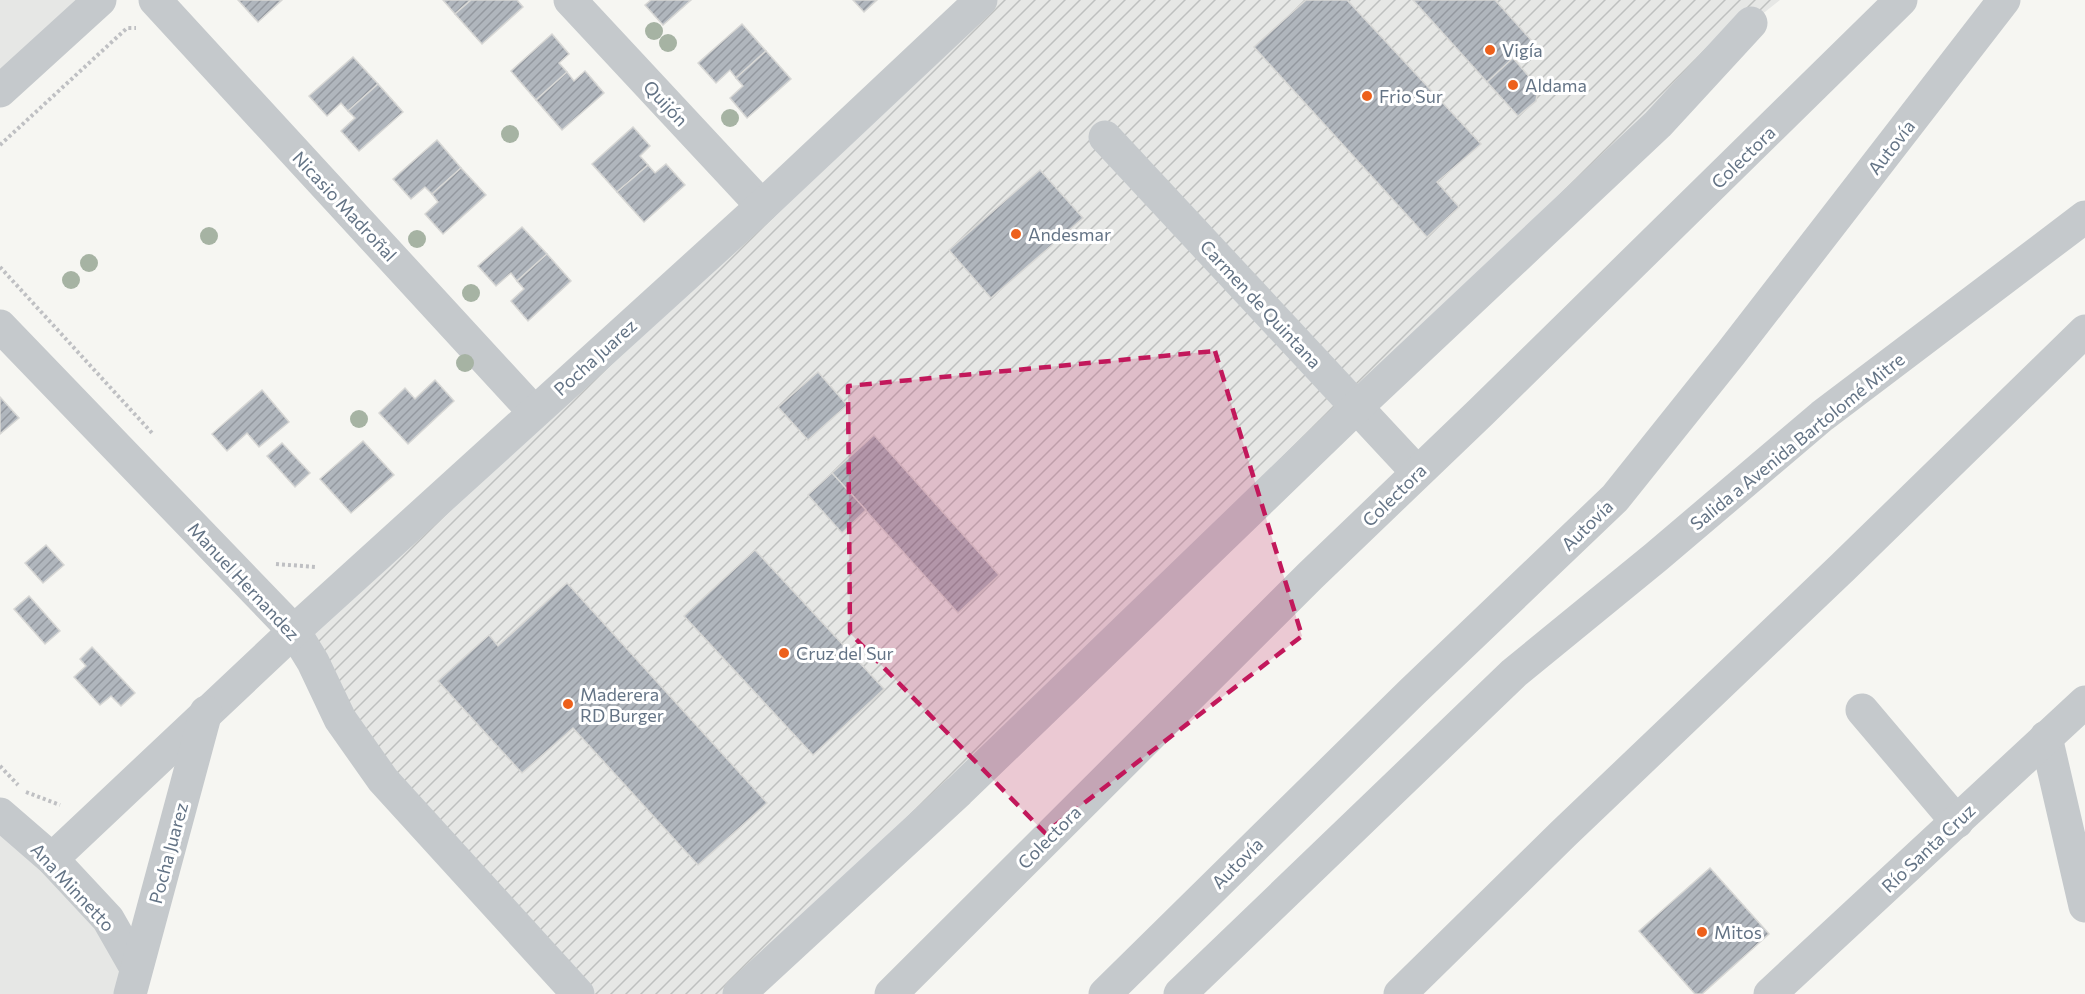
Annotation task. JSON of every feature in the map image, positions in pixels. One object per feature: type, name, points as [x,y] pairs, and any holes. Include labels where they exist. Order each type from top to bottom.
[{"type":"street","points":[[0,91],[100,0]]},
{"type":"street","name":"Nicasio Madroñal","points":[[155,0],[534,412]]},
{"type":"street","name":"Quijón","points":[[570,0],[762,206]]},
{"type":"street","name":"Pocha Juarez","points":[[52,859],[206,712],[762,206],[981,0]]},
{"type":"street","name":"Colectora","points":[[891,994],[1417,472],[1490,404],[1901,0]]},
{"type":"street","name":"Autovía","points":[[1105,994],[1411,693],[1616,498],[1768,306],[2004,0]]},
{"type":"street","points":[[739,994],[769,983],[968,783],[1357,407],[1658,124],[1751,23]]},
{"type":"street","name":"Carmen de Quintana","points":[[1105,137],[1417,472]]},
{"type":"street","name":"Salida a Avenida Bartolomé Mitre","points":[[1180,994],[1514,673],[1656,557],[1822,416],[2085,217]]},
{"type":"street","name":"Manuel Hernandez","points":[[0,326],[294,631],[313,662],[340,719],[383,780],[578,994]]},
{"type":"street","points":[[1400,994],[2085,331]]},
{"type":"street","name":"Río Santa Cruz","points":[[1770,994],[2085,702]]},
{"type":"street","points":[[1862,710],[1957,822]]},
{"type":"street","name":"Pocha Juarez","points":[[134,981],[206,712]]},
{"type":"street","points":[[2046,737],[2085,906]]},
{"type":"street","name":"Ana Minnetto","points":[[0,814],[52,859],[108,919],[134,981]]},
{"type":"path","points":[[0,145],[127,28],[139,29]]},
{"type":"path","points":[[0,267],[160,441]]},
{"type":"path","points":[[272,563],[317,567]]},
{"type":"path","points":[[0,766],[22,790],[60,806],[68,798]]},
{"type":"highlighted area","points":[[1215,351],[1302,636],[1045,833],[850,633],[848,386]]},
{"type":"shaded area","points":[[0,0],[100,0],[0,91]]},
{"type":"shaded area","points":[[981,0],[1780,0],[1751,23],[739,994],[578,994],[383,780],[294,631]]},
{"type":"shaded area","points":[[0,814],[108,919],[130,994],[0,994]]},
{"type":"building","points":[[238,0],[282,0],[258,22]]},
{"type":"building","points":[[443,0],[471,0],[455,14]]},
{"type":"building","points":[[471,0],[517,0],[523,7],[482,44],[455,14]]},
{"type":"building","points":[[651,0],[691,0],[663,25],[645,5]]},
{"type":"building","points":[[853,0],[877,0],[864,12]]},
{"type":"building","name":"Frio Sur","points":[[1306,0],[1347,0],[1481,144],[1437,182],[1459,207],[1427,237],[1254,47]]},
{"type":"building","name":"Vigía","points":[[1413,0],[1495,0],[1532,41],[1487,82]]},
{"type":"building","points":[[742,24],[766,51],[736,78],[730,70],[716,83],[698,63]]},
{"type":"building","points":[[552,34],[569,54],[559,63],[567,72],[536,100],[511,71]]},
{"type":"building","points":[[766,51],[791,79],[747,118],[730,98],[743,86],[736,78]]},
{"type":"building","points":[[353,57],[378,84],[348,111],[341,103],[327,116],[309,96]]},
{"type":"building","name":"Aldama","points":[[1513,58],[1538,87],[1536,101],[1518,116],[1487,82]]},
{"type":"building","points":[[585,71],[604,93],[562,130],[536,100],[567,72],[574,81]]},
{"type":"building","points":[[378,84],[403,112],[359,151],[341,131],[355,118],[348,111]]},
{"type":"building","points":[[633,127],[650,146],[640,156],[648,165],[617,192],[592,164]]},
{"type":"building","points":[[437,140],[461,168],[432,194],[425,187],[411,199],[393,179]]},
{"type":"building","points":[[666,164],[685,185],[644,222],[617,192],[648,165],[655,173]]},
{"type":"building","points":[[461,168],[486,195],[443,234],[425,214],[438,202],[432,194]]},
{"type":"building","name":"Andesmar","points":[[1040,170],[1083,218],[991,298],[949,250]]},
{"type":"building","points":[[522,227],[547,254],[517,281],[511,273],[496,286],[478,266]]},
{"type":"building","points":[[547,254],[571,281],[528,321],[511,301],[524,289],[517,281]]},
{"type":"building","points":[[818,372],[847,405],[808,440],[778,407]]},
{"type":"building","points":[[435,380],[454,401],[408,444],[379,413],[405,388],[415,399]]},
{"type":"building","points":[[262,390],[289,422],[259,447],[247,433],[227,451],[212,434]]},
{"type":"building","points":[[0,397],[19,418],[0,434]]},
{"type":"building","points":[[874,435],[999,575],[958,613],[832,473]]},
{"type":"building","points":[[363,441],[394,475],[351,513],[320,479]]},
{"type":"building","points":[[282,443],[310,473],[295,487],[267,456]]},
{"type":"building","points":[[832,473],[866,510],[842,533],[808,495]]},
{"type":"building","points":[[46,545],[64,565],[43,583],[25,563]]},
{"type":"building","name":"Cruz del Sur","points":[[755,550],[884,689],[813,755],[684,616]]},
{"type":"building","name":"Maderera RD Burger","points":[[567,583],[767,803],[698,865],[573,728],[522,773],[438,681],[489,635],[498,646]]},
{"type":"building","points":[[29,596],[60,631],[45,644],[14,609]]},
{"type":"building","points":[[92,647],[135,693],[121,706],[111,696],[100,705],[74,677],[86,666],[80,659]]},
{"type":"building","points":[[1710,868],[1769,934],[1702,994],[1695,994],[1639,931]]},
{"type":"place","name":"Vigía","points":[[1490,50]]},
{"type":"place","name":"Aldama","points":[[1513,85]]},
{"type":"place","name":"Frio Sur","points":[[1367,96]]},
{"type":"place","name":"Andesmar","points":[[1016,234]]},
{"type":"place","name":"Cruz del Sur","points":[[784,653]]},
{"type":"place","name":"Maderera RD Burger","points":[[568,704]]},
{"type":"place","name":"Mitos","points":[[1702,932]]}]
